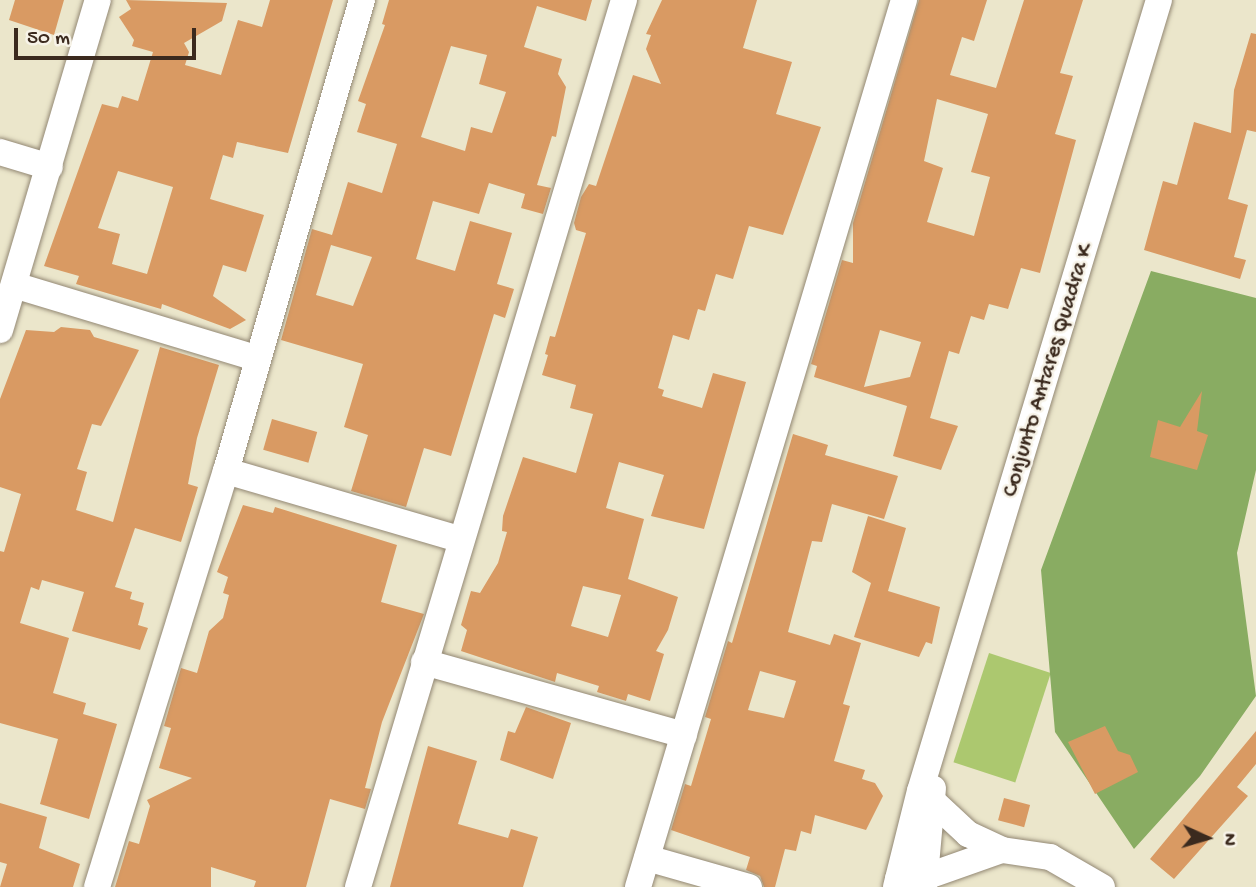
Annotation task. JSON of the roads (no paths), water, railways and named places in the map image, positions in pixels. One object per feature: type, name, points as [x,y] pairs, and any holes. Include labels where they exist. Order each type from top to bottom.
[{"type":"street","points":[[0,330],[99,0]]},
{"type":"street","points":[[97,887],[226,471],[256,358],[362,0]]},
{"type":"street","points":[[358,887],[459,539],[624,0]]},
{"type":"street","points":[[638,887],[904,0]]},
{"type":"street","name":"Conjunto Antares Quadra K","points":[[926,795],[938,742],[1159,0]]},
{"type":"street","points":[[0,152],[50,167]]},
{"type":"street","points":[[13,285],[256,358]]},
{"type":"street","points":[[226,471],[459,539]]},
{"type":"street","points":[[424,662],[684,735]]},
{"type":"street","points":[[926,795],[897,883],[926,882],[1002,850]]},
{"type":"street","points":[[926,795],[968,834],[1002,850],[1050,857],[1090,876],[1102,887]]},
{"type":"street","points":[[926,795],[926,882]]},
{"type":"street","points":[[647,858],[749,887]]}]
